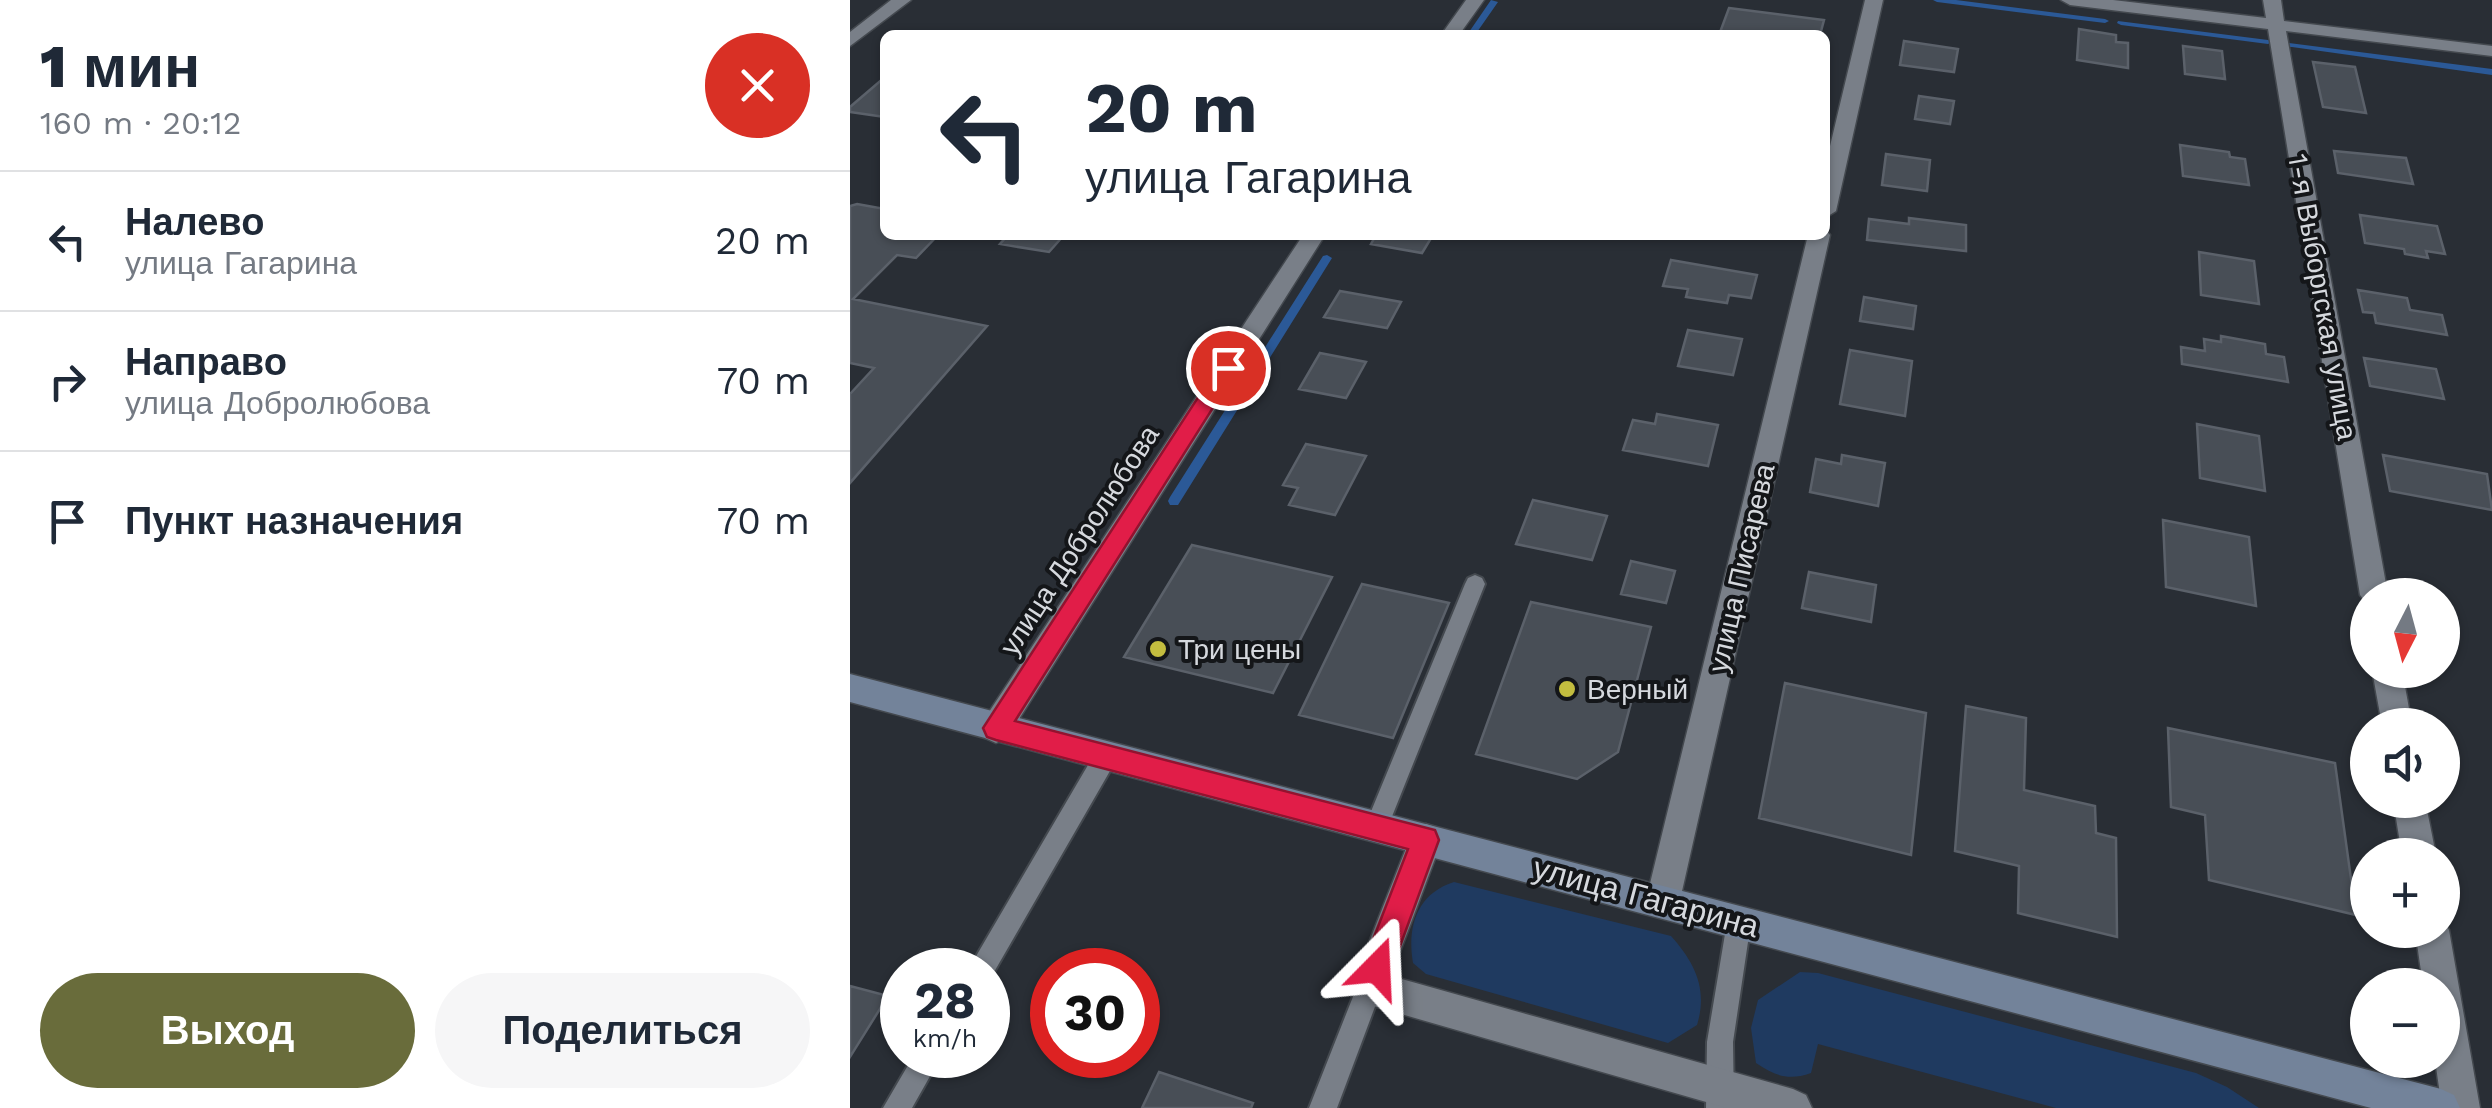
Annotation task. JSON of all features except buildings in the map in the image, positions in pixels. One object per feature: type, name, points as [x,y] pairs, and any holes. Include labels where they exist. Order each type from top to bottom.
[{"type":"main road","name":"улица Гагарина","points":[[850,688],[1663,900],[2349,1096],[2441,1108]]},
{"type":"street","points":[[850,41],[902,0]]},
{"type":"street","points":[[1454,30],[1475,0]]},
{"type":"street","points":[[1830,189],[1874,0]]},
{"type":"street","points":[[2070,0],[2492,51]]},
{"type":"street","name":"1-я Выборгская улица","points":[[2272,0],[2371,578]]},
{"type":"street","name":"улица Добролюбова","points":[[996,728],[1311,240]]},
{"type":"street","name":"улица Писарева","points":[[1663,900],[1818,240]]},
{"type":"street","points":[[1426,840],[1370,988],[1721,1098],[1793,1108]]},
{"type":"street","points":[[2456,1078],[2461,1108]]},
{"type":"lane","points":[[1377,826],[1476,584]]},
{"type":"lane","points":[[994,948],[1106,756]]},
{"type":"lane","points":[[1721,1098],[1720,1042],[1739,922]]},
{"type":"lane","points":[[1323,1108],[1370,988]]},
{"type":"lane","points":[[898,1108],[916,1078]]},
{"type":"shaded area","points":[[1454,882],[1671,936],[1697,977],[1701,1000],[1697,1025],[1668,1043],[1426,974],[1413,963],[1413,925],[1431,895]]},
{"type":"shaded area","points":[[1800,972],[1818,973],[2196,1073],[2259,1108],[2056,1108],[1818,1044],[1811,1073],[1796,1077],[1776,1074],[1756,1063],[1751,1028],[1758,1000]]},
{"type":"waterway","points":[[1937,0],[2105,21]]},
{"type":"waterway","points":[[1474,30],[1494,2]]},
{"type":"waterway","points":[[2121,23],[2268,42]]},
{"type":"waterway","points":[[2292,45],[2492,72]]},
{"type":"waterway","points":[[1174,501],[1327,258]]},
{"type":"place","name":"Три цены","points":[[1158,649]]},
{"type":"place","name":"Верный","points":[[1567,689]]},
{"type":"route","points":[[1228,368],[996,728],[1426,840],[1377,968]]}]
